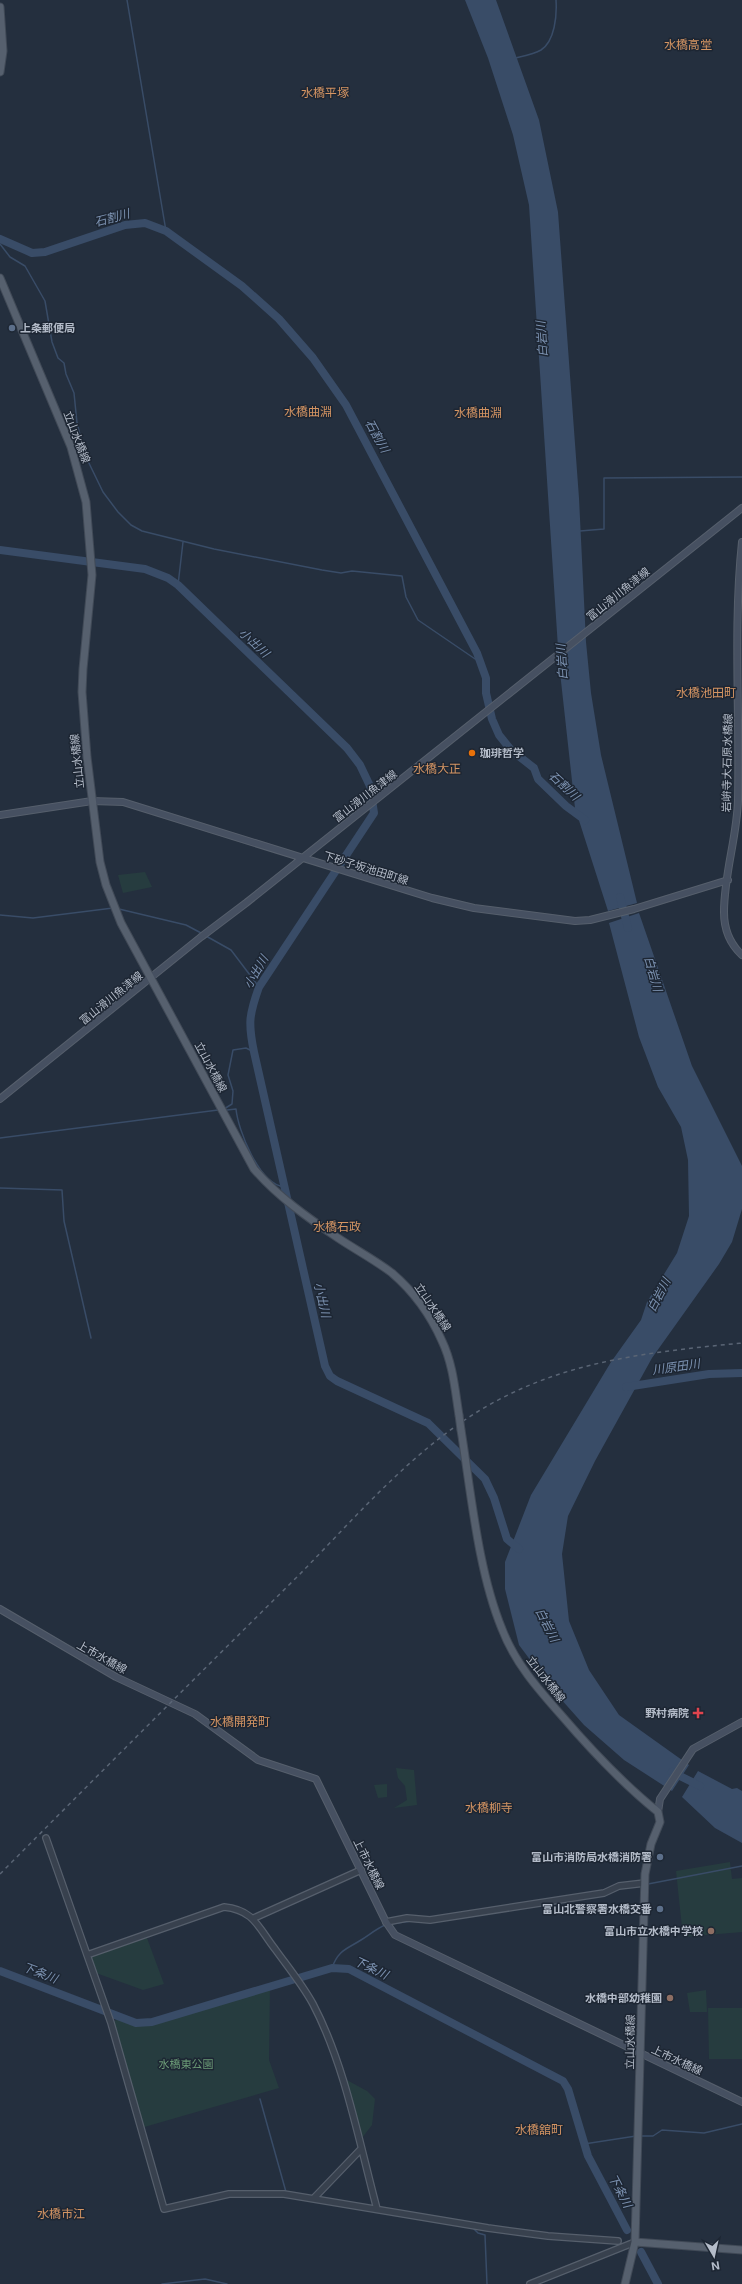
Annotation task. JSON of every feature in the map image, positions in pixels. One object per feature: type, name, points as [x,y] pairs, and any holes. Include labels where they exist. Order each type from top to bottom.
[{"type":"main road","points":[[0,7],[3,51],[0,72]]},
{"type":"main road","name":"立山水橋線","points":[[0,278],[77,465],[86,502],[92,566],[82,692],[92,801],[100,862],[112,903],[151,979],[254,1169],[279,1194],[303,1213],[391,1273],[407,1287],[420,1304],[443,1342],[452,1371],[484,1570],[501,1628],[509,1646],[524,1671],[585,1743],[631,1791],[658,1812],[660,1822],[648,1857],[645,1883],[635,2242],[626,2284]]},
{"type":"main road","name":"富山滑川魚津線","points":[[0,1099],[151,979],[201,937],[742,508]]},
{"type":"main road","name":"岩峅寺大石原水橋線","points":[[742,542],[737,628],[738,802],[724,911],[726,928],[730,940],[742,955]]},
{"type":"main road","name":"下砂子坂池田町線","points":[[0,815],[92,801],[122,802],[335,869],[451,903],[575,921],[593,920],[728,880]]},
{"type":"main road","name":"上市水橋線","points":[[0,1609],[116,1677],[195,1714],[258,1760],[316,1779],[386,1922],[395,1935],[742,2102]]},
{"type":"main road","points":[[658,1812],[660,1799],[690,1753],[698,1746],[742,1722]]},
{"type":"main road","points":[[635,2242],[742,2250]]},
{"type":"street","points":[[46,1838],[110,2019],[164,2209],[229,2194],[284,2194],[488,2228],[618,2241]]},
{"type":"street","points":[[254,1918],[361,1870]]},
{"type":"street","points":[[386,1922],[407,1918],[430,1920],[604,1893],[620,1886],[645,1883]]},
{"type":"street","points":[[87,1955],[224,1907],[235,1908],[254,1918],[312,2003],[328,2037],[341,2074],[377,2209]]},
{"type":"street","points":[[314,2198],[361,2149]]},
{"type":"street","points":[[530,2284],[635,2242]]},
{"type":"green space","points":[[145,872],[152,887],[123,893],[118,875]]},
{"type":"green space","points":[[396,1768],[414,1770],[417,1805],[394,1808],[407,1800],[405,1786],[398,1778]]},
{"type":"green space","points":[[387,1784],[387,1797],[378,1798],[374,1785]]},
{"type":"green space","points":[[730,1862],[732,1879],[742,1878],[742,1932],[683,1937],[676,1871]]},
{"type":"green space","points":[[147,1938],[164,1984],[143,1990],[96,1973],[91,1957]]},
{"type":"green space","name":"水橋東公園","points":[[270,1987],[269,2060],[279,2088],[141,2128],[114,2021],[120,2019],[136,2023],[152,2022]]},
{"type":"green space","points":[[706,1990],[707,2012],[690,2012],[687,1993]]},
{"type":"green space","points":[[708,2008],[742,2008],[742,2059],[709,2059]]},
{"type":"green space","points":[[345,2079],[367,2091],[375,2099],[372,2125],[362,2138]]},
{"type":"water","points":[[465,0],[496,0],[539,120],[558,212],[579,498],[586,642],[591,693],[601,755],[637,903],[608,911],[575,808],[559,663],[529,205],[513,135],[488,58]]},
{"type":"water","points":[[639,913],[692,1066],[742,1166],[742,1209],[732,1242],[719,1264],[652,1358],[595,1461],[568,1516],[562,1554],[569,1621],[589,1670],[619,1715],[689,1765],[672,1791],[624,1760],[584,1725],[552,1689],[519,1645],[505,1589],[505,1562],[531,1495],[611,1362],[641,1320],[647,1302],[677,1253],[689,1216],[688,1160],[681,1127],[658,1087],[639,1037],[609,923]]},
{"type":"water","points":[[698,1771],[732,1789],[737,1788],[742,1791],[742,1843],[715,1828],[682,1797]]},
{"type":"waterway","points":[[127,0],[166,231]]},
{"type":"waterway","points":[[516,58],[535,53],[546,46],[554,27],[556,0]]},
{"type":"waterway","name":"石割川","points":[[0,239],[32,253],[45,252],[125,225],[145,223],[166,231],[242,286],[279,319],[313,358],[346,405],[477,653],[486,678],[486,693],[492,719],[499,735],[511,750],[534,768],[538,779],[566,806],[585,820]]},
{"type":"waterway","points":[[0,244],[10,257],[25,266],[45,301],[52,342],[58,358],[64,363],[66,374],[74,393],[77,423],[85,455],[103,492],[118,512],[131,525],[142,531],[214,549],[322,570],[341,573],[352,571],[402,576],[406,597],[418,620],[481,663]]},
{"type":"waterway","points":[[580,531],[604,529],[604,478],[742,477]]},
{"type":"waterway","points":[[178,585],[183,542]]},
{"type":"waterway","name":"小出川","points":[[0,550],[145,569],[168,578],[178,585],[347,748],[360,765],[370,786],[374,813],[259,987],[250,1019],[254,1052],[325,1366],[330,1376],[337,1381],[428,1423],[485,1479],[494,1498],[507,1539],[519,1549]]},
{"type":"waterway","name":"白岩川","points":[[620,897],[628,928]]},
{"type":"waterway","points":[[0,915],[33,918],[113,908]]},
{"type":"waterway","points":[[119,909],[186,925],[203,934]]},
{"type":"waterway","points":[[206,936],[231,950],[259,987]]},
{"type":"waterway","points":[[224,1109],[232,1104],[233,1091],[228,1075],[233,1050],[246,1048],[254,1052]]},
{"type":"waterway","points":[[227,1110],[236,1109],[245,1142],[258,1167],[275,1184],[284,1187]]},
{"type":"waterway","points":[[0,1138],[218,1110]]},
{"type":"waterway","points":[[0,1188],[62,1190],[64,1221],[91,1338]]},
{"type":"waterway","name":"川原田川","points":[[626,1387],[709,1374],[742,1373]]},
{"type":"waterway","name":"白岩川","points":[[672,1772],[700,1786]]},
{"type":"waterway","points":[[648,1884],[742,1866]]},
{"type":"waterway","points":[[391,1924],[411,1921]]},
{"type":"waterway","points":[[332,1968],[334,1962],[340,1954],[385,1925]]},
{"type":"waterway","name":"下条川","points":[[0,1971],[136,2023],[152,2022],[332,1968],[349,1969],[563,2081],[568,2089],[588,2156],[627,2230]]},
{"type":"waterway","points":[[260,2099],[286,2192]]},
{"type":"waterway","points":[[639,2136],[653,2136],[662,2130],[704,2133],[742,2124]]},
{"type":"waterway","points":[[584,2144],[636,2136]]},
{"type":"waterway","points":[[240,2197],[288,2197]]},
{"type":"waterway","points":[[473,2228],[478,2233],[485,2235],[487,2284]]},
{"type":"waterway","name":"下条川","points":[[641,2252],[658,2284]]},
{"type":"waterway","points":[[162,2284],[205,2279],[227,2284]]},
{"type":"railway","points":[[0,1874],[298,1576],[369,1502],[419,1455],[446,1433],[474,1414],[504,1397],[532,1384],[590,1365],[681,1349],[742,1343]]},
{"type":"place","name":"上条郵便局","points":[[12,328]]},
{"type":"place","name":"珈琲哲学","points":[[472,753]]},
{"type":"place","name":"野村病院","points":[[698,1713]]},
{"type":"place","name":"富山市消防局水橋消防署","points":[[660,1857]]},
{"type":"place","name":"富山北警察署水橋交番","points":[[660,1909]]},
{"type":"place","name":"富山市立水橋中学校","points":[[711,1931]]},
{"type":"place","name":"水橋中部幼稚園","points":[[670,1998]]},
{"type":"district","name":"水橋高堂","points":[[688,45]]},
{"type":"district","name":"水橋平塚","points":[[325,93]]},
{"type":"district","name":"水橋曲淵","points":[[308,412]]},
{"type":"district","name":"水橋曲淵","points":[[478,413]]},
{"type":"district","name":"水橋池田町","points":[[706,693]]},
{"type":"district","name":"水橋大正","points":[[437,769]]},
{"type":"district","name":"水橋石政","points":[[337,1227]]},
{"type":"district","name":"水橋開発町","points":[[240,1722]]},
{"type":"district","name":"水橋柳寺","points":[[489,1808]]},
{"type":"district","name":"水橋舘町","points":[[539,2130]]},
{"type":"district","name":"水橋市江","points":[[61,2214]]}]
